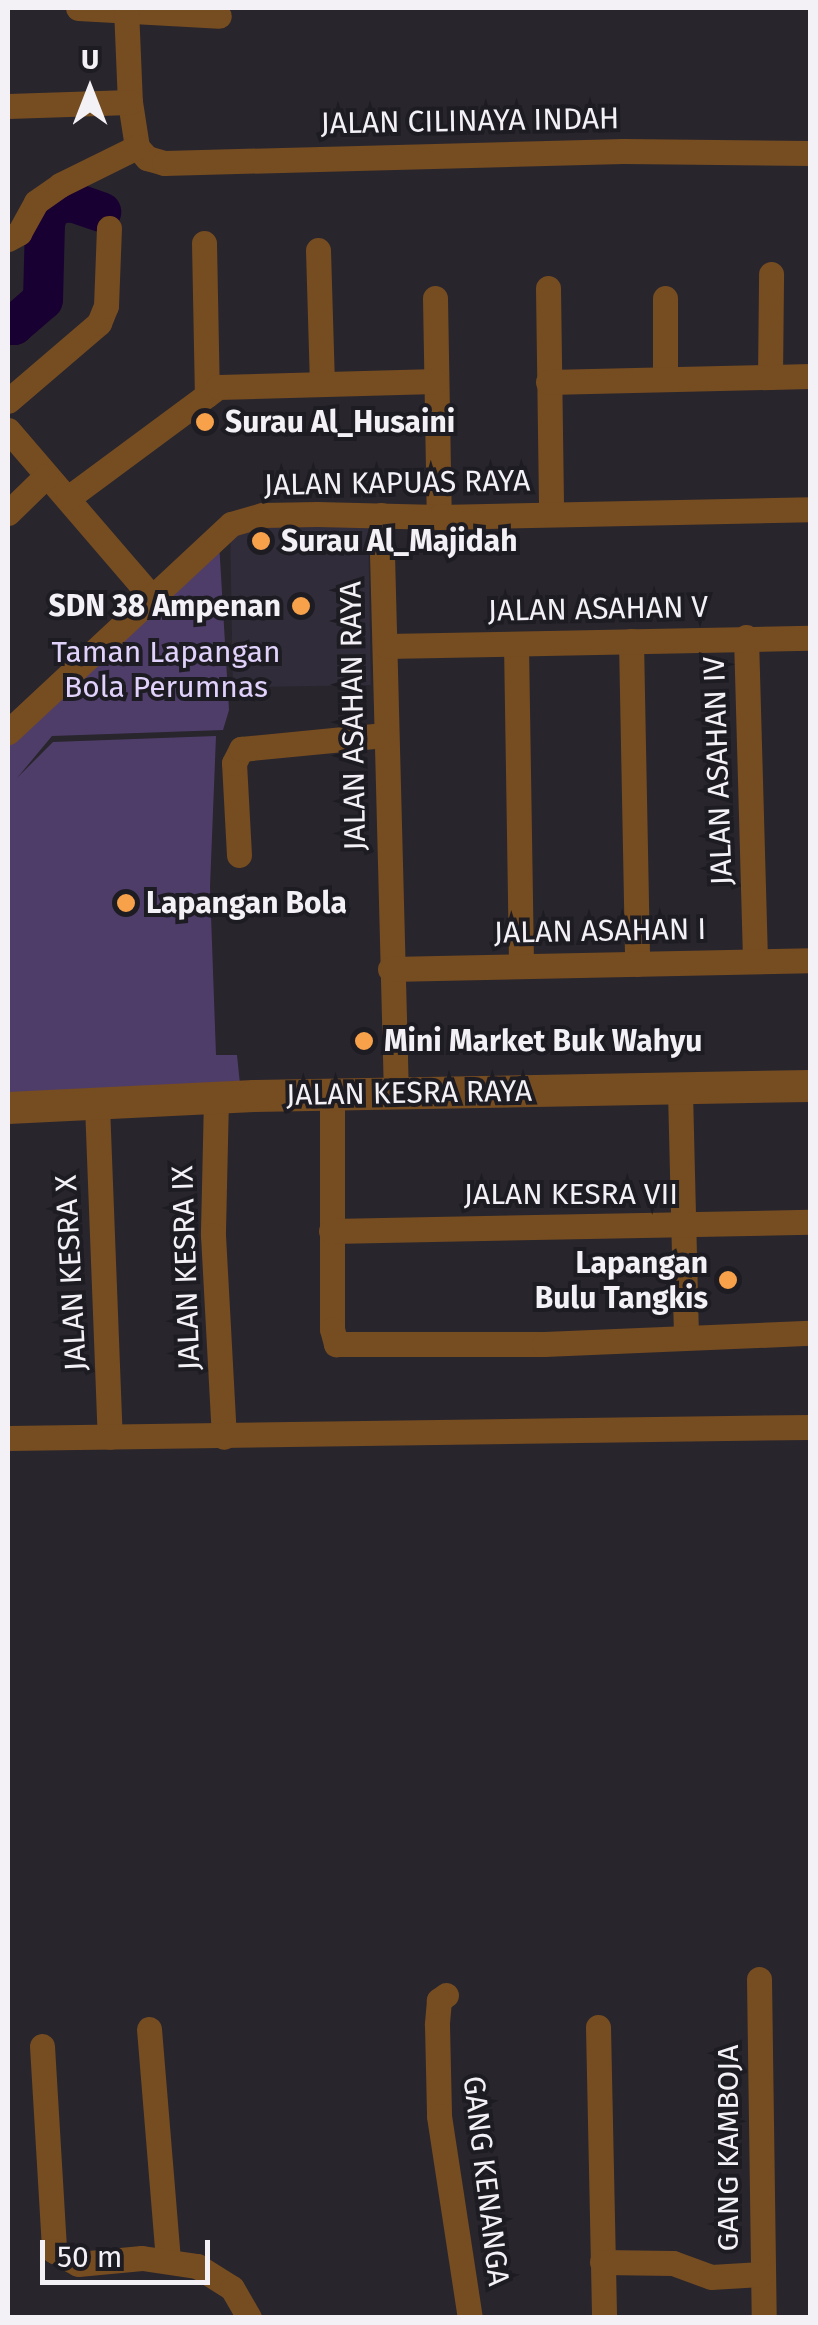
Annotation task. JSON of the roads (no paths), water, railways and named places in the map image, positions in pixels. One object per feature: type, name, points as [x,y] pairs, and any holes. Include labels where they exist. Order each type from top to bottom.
[{"type":"street","points":[[78,8],[220,16]]},
{"type":"street","points":[[8,239],[19,233],[36,202],[48,193],[137,147],[130,102],[126,10]]},
{"type":"street","points":[[8,106],[130,102]]},
{"type":"street","name":"JALAN CILINAYA INDAH","points":[[137,147],[146,158],[164,162],[623,150],[810,153]]},
{"type":"street","points":[[8,401],[99,323],[106,306],[109,228]]},
{"type":"street","points":[[204,243],[207,395]]},
{"type":"street","points":[[318,250],[322,383]]},
{"type":"street","points":[[770,378],[771,274]]},
{"type":"street","points":[[548,288],[551,513]]},
{"type":"street","points":[[435,298],[439,516]]},
{"type":"street","points":[[665,378],[666,298]]},
{"type":"street","points":[[548,382],[810,376]]},
{"type":"street","points":[[68,498],[225,385],[436,381]]},
{"type":"street","points":[[8,430],[150,595]]},
{"type":"street","points":[[8,513],[46,476]]},
{"type":"street","name":"JALAN KAPUAS RAYA","points":[[8,732],[150,595],[231,524],[262,516],[810,509]]},
{"type":"street","name":"JALAN ASAHAN RAYA","points":[[382,516],[384,734],[396,1096]]},
{"type":"street","name":"JALAN ASAHAN IV","points":[[746,638],[756,962]]},
{"type":"street","name":"JALAN ASAHAN V","points":[[386,646],[810,638]]},
{"type":"street","points":[[631,641],[638,964]]},
{"type":"street","points":[[516,644],[521,964]]},
{"type":"street","points":[[239,855],[234,764],[241,749],[384,734]]},
{"type":"street","name":"JALAN ASAHAN I","points":[[390,969],[810,960]]},
{"type":"street","name":"JALAN KESRA RAYA","points":[[8,1108],[216,1098],[810,1086]]},
{"type":"street","points":[[680,1091],[686,1337]]},
{"type":"street","points":[[332,1096],[332,1329],[336,1344],[342,1347],[810,1333]]},
{"type":"street","name":"JALAN KESRA IX","points":[[216,1098],[213,1235],[224,1437]]},
{"type":"street","name":"JALAN KESRA X","points":[[96,1105],[110,1438]]},
{"type":"street","name":"JALAN KESRA VII","points":[[332,1231],[810,1222]]},
{"type":"street","points":[[8,1438],[810,1427]]},
{"type":"street","name":"GANG KAMBOJA","points":[[759,1979],[764,2318]]},
{"type":"street","name":"GANG KENANGA","points":[[446,1996],[439,2000],[437,2025],[439,2116],[470,2318]]},
{"type":"street","points":[[598,2026],[604,2318]]},
{"type":"street","points":[[149,2029],[168,2259]]},
{"type":"street","points":[[42,2046],[51,2246],[62,2258],[78,2264],[168,2259],[197,2266],[222,2279],[241,2299],[249,2318]]},
{"type":"street","points":[[602,2262],[673,2263],[712,2277],[761,2274]]},
{"type":"waterway","points":[[8,325],[14,325],[43,300],[45,223],[51,205],[72,202],[101,212]]},
{"type":"place","name":"Surau Al_Husaini","points":[[205,422]]},
{"type":"place","name":"Surau Al_Majidah","points":[[261,541]]},
{"type":"place","name":"SDN 38 Ampenan","points":[[301,606]]},
{"type":"place","name":"Lapangan Bola","points":[[126,903]]},
{"type":"place","name":"Mini Market Buk Wahyu","points":[[364,1041]]},
{"type":"place","name":"Lapangan Bulu Tangkis","points":[[728,1280]]},
{"type":"park label","name":"Taman Lapangan Bola Perumnas","points":[[166,669]]}]
